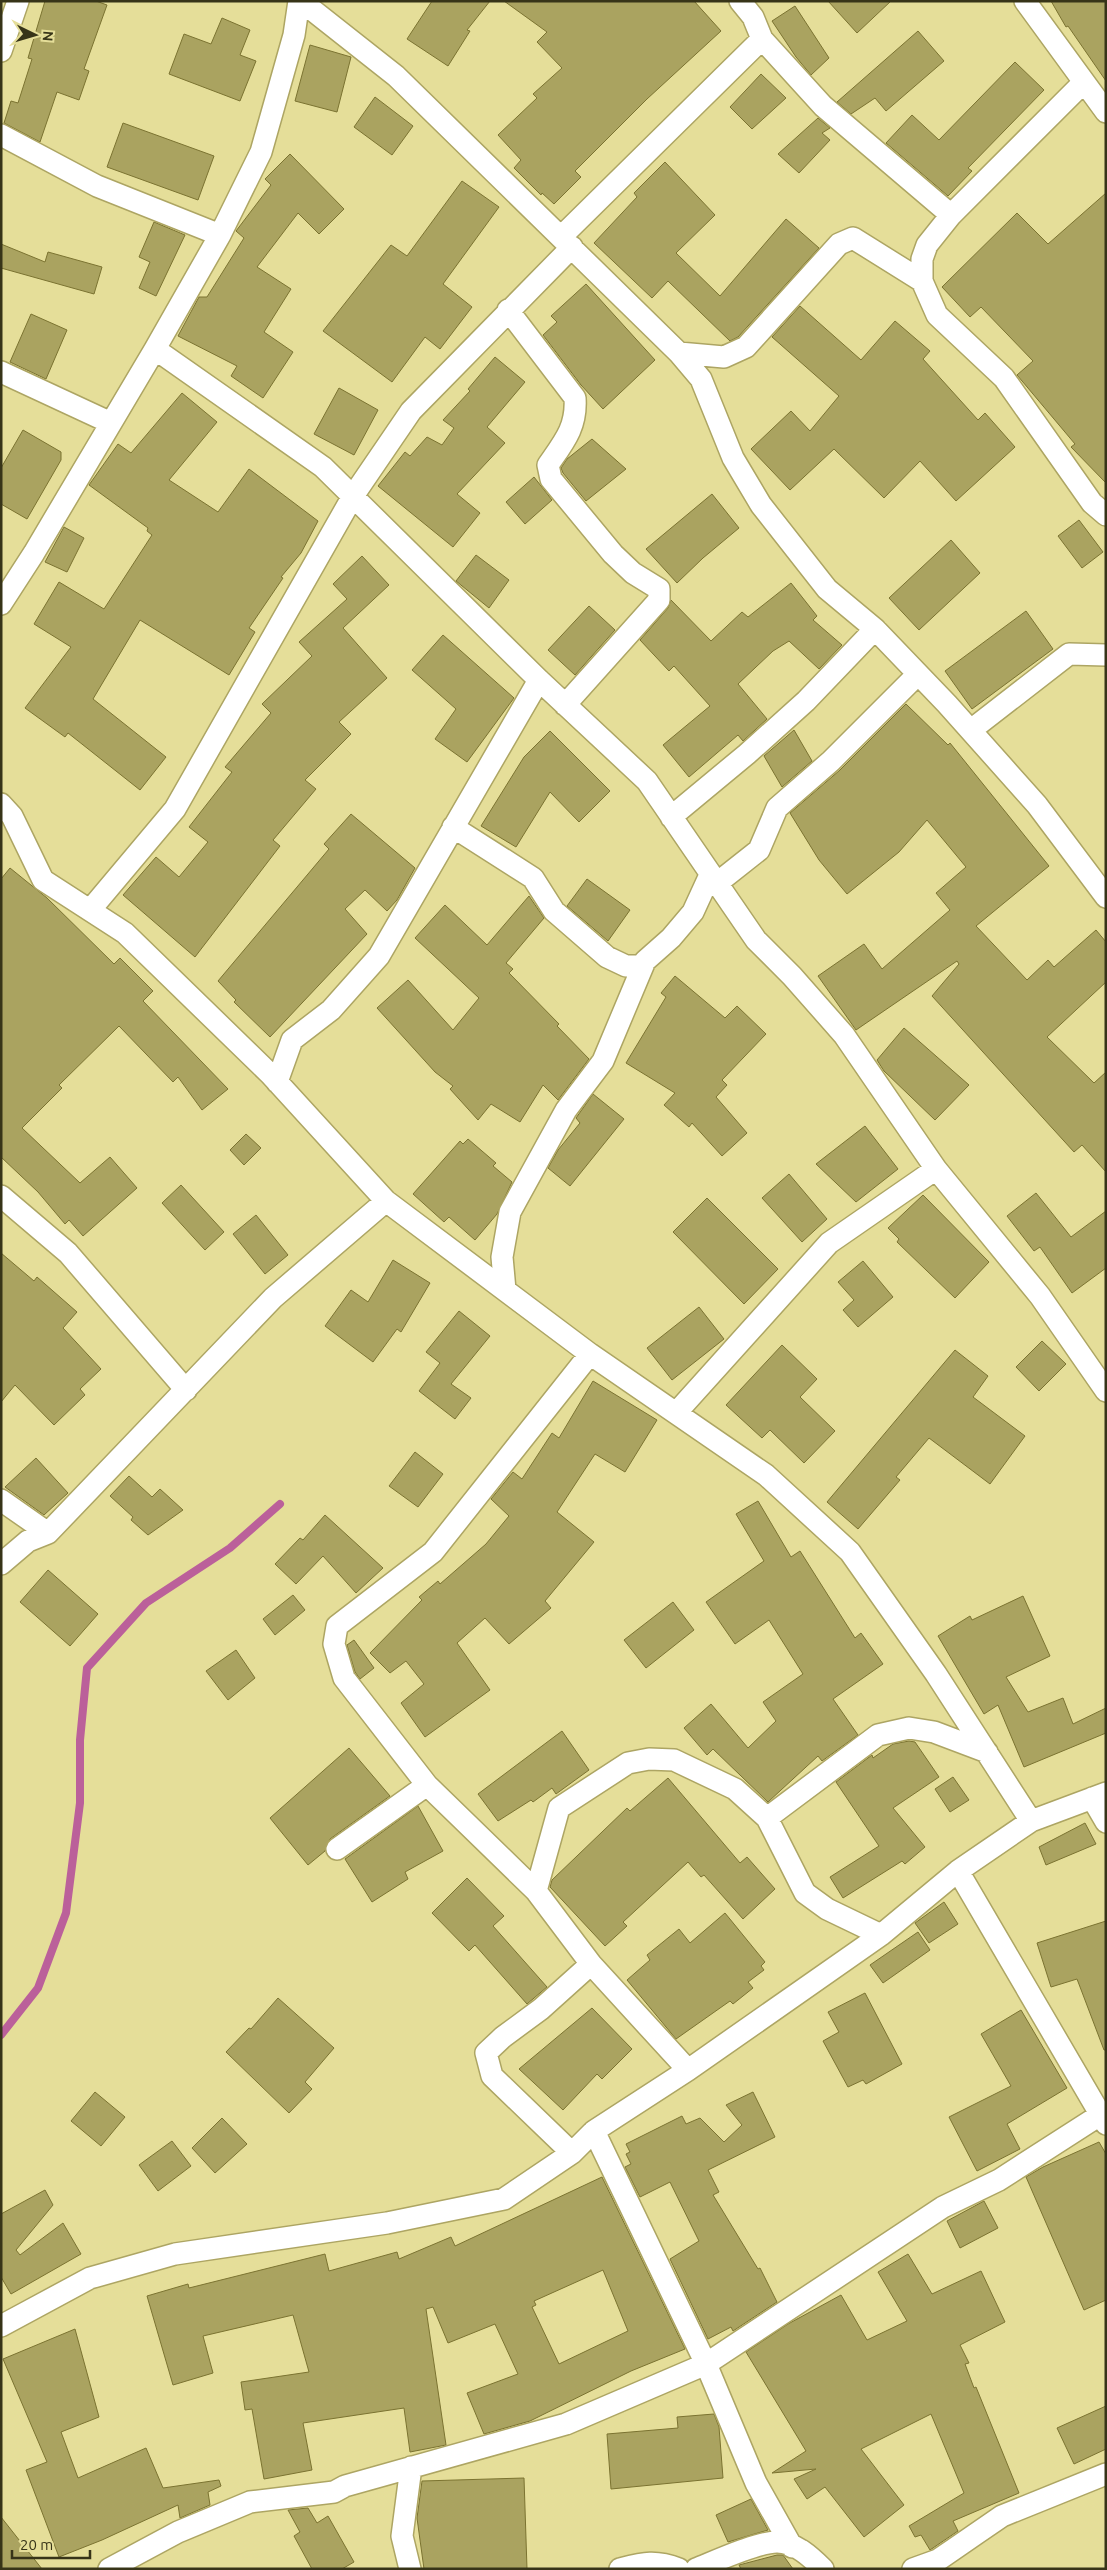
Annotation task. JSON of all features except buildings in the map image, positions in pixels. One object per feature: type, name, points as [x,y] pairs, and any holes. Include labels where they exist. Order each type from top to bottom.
[{"type":"street","points":[[1,51],[18,1]]},
{"type":"street","points":[[1,604],[156,350],[220,235],[261,152],[294,35],[300,1],[396,76],[679,354],[701,379],[733,458],[760,505],[828,588],[875,628],[971,730],[1038,805],[1106,897]]},
{"type":"street","points":[[740,1],[753,17],[762,39],[823,106],[951,215]]},
{"type":"street","points":[[1026,1],[1106,112]]},
{"type":"street","points":[[91,909],[175,809],[354,496],[411,411],[508,310],[566,242],[762,39]]},
{"type":"street","points":[[1084,82],[951,215],[927,245],[922,259],[922,281],[936,315],[1004,378],[1092,503],[1106,515]]},
{"type":"street","points":[[1,135],[97,186],[220,235]]},
{"type":"street","points":[[679,354],[724,357],[746,347],[840,244],[853,238],[922,281]]},
{"type":"street","points":[[508,310],[575,398],[576,416],[564,442],[548,465],[551,479],[613,554],[633,573],[659,589],[659,600],[566,704]]},
{"type":"street","points":[[156,350],[323,467],[539,680],[647,781],[713,880],[756,940],[792,976],[844,1035],[936,1170],[1040,1296],[1106,1391]]},
{"type":"street","points":[[1,372],[112,423]]},
{"type":"street","points":[[671,817],[747,754],[806,701],[875,628]]},
{"type":"street","points":[[971,730],[1069,654],[1104,657],[1106,655]]},
{"type":"street","points":[[505,1290],[502,1257],[510,1212],[566,1110],[603,1060],[642,966],[693,912],[713,880],[759,850],[777,808],[830,761],[918,674]]},
{"type":"street","points":[[277,1082],[292,1040],[331,1010],[378,956],[539,680]]},
{"type":"street","points":[[1,804],[12,816],[44,880],[125,932],[277,1082],[386,1201],[590,1354],[766,1475],[850,1552],[936,1674],[1032,1821]]},
{"type":"street","points":[[453,827],[533,878],[554,911],[607,957],[626,966],[642,966]]},
{"type":"street","points":[[676,1413],[829,1242],[936,1170]]},
{"type":"street","points":[[1,1196],[68,1253],[186,1390]]},
{"type":"street","points":[[1,1564],[28,1541],[48,1532],[273,1298],[386,1201]]},
{"type":"street","points":[[590,1354],[434,1552],[337,1626],[334,1644],[344,1678],[427,1785],[536,1891],[591,1964],[688,2070]]},
{"type":"street","points":[[1,1500],[48,1532]]},
{"type":"street","points":[[767,1818],[878,1736],[909,1728],[934,1732],[987,1752]]},
{"type":"street","points":[[536,1891],[559,1808],[628,1763],[649,1759],[674,1760],[735,1789],[767,1818],[805,1893],[827,1909],[881,1934]]},
{"type":"street","points":[[337,1848],[427,1785]]},
{"type":"street","points":[[1,2326],[90,2278],[175,2254],[387,2223],[504,2199],[572,2153],[594,2132],[688,2070],[881,1934],[958,1870],[1032,1821],[1099,1795],[1106,1822]]},
{"type":"street","points":[[109,2569],[178,2532],[250,2502],[334,2492],[345,2486],[566,2424],[706,2364],[935,2212],[999,2180],[1103,2120],[958,1870]]},
{"type":"street","points":[[572,2153],[492,2076],[486,2053],[503,2037],[541,2009],[591,1964]]},
{"type":"street","points":[[594,2132],[706,2364],[756,2483],[792,2546]]},
{"type":"street","points":[[410,2569],[402,2536],[411,2467]]},
{"type":"street","points":[[913,2569],[938,2560],[1002,2516],[1106,2474]]},
{"type":"street","points":[[696,2569],[755,2547],[778,2542],[805,2552],[823,2569]]},
{"type":"street","points":[[620,2569],[644,2563],[661,2562],[679,2569]]},
{"type":"waterway","points":[[1,2035],[38,1988],[66,1913],[80,1803],[80,1740],[87,1668],[146,1603],[230,1548],[280,1504]]}]
